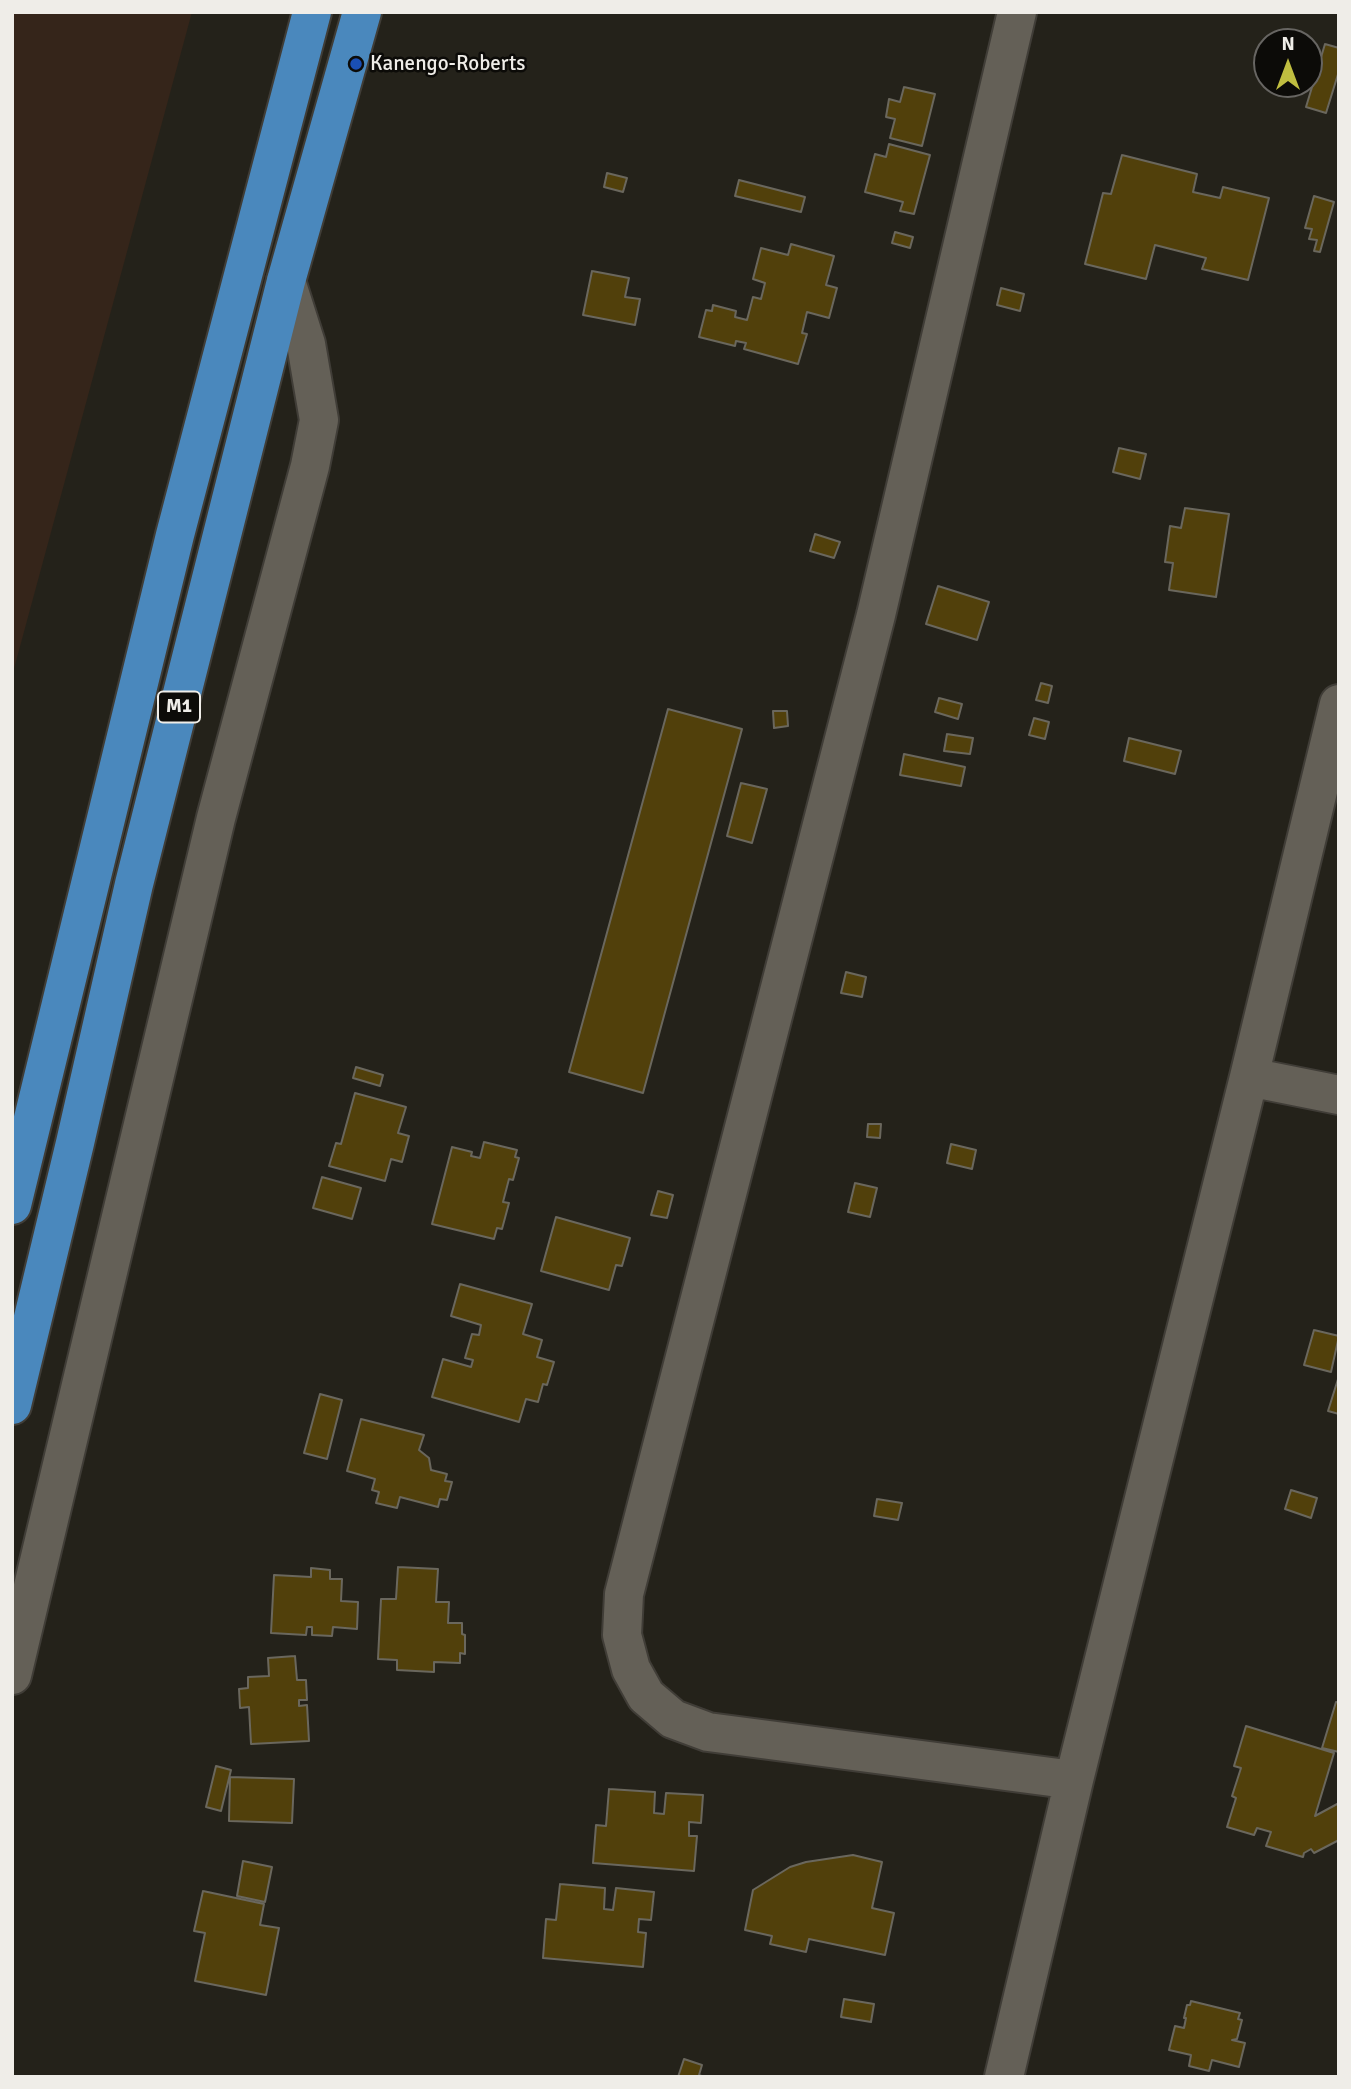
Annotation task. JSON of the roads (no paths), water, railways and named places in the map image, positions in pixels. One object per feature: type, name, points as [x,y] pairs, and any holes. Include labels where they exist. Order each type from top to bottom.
[{"type":"highway","name":"M1","points":[[12,1205],[174,535],[312,12]]},
{"type":"highway","name":"M1","points":[[12,1405],[134,884],[286,281],[362,12]]},
{"type":"street","points":[[1017,12],[872,629],[624,1594],[622,1635],[631,1669],[646,1696],[673,1719],[708,1732],[1074,1780]]},
{"type":"street","points":[[12,1675],[216,818],[310,466],[319,420],[306,344],[286,281]]},
{"type":"street","points":[[1004,2077],[1074,1780],[1250,1077],[1339,705]]},
{"type":"street","points":[[1250,1077],[1339,1095]]},
{"type":"place","name":"Kanengo-Roberts","points":[[356,64]]}]
